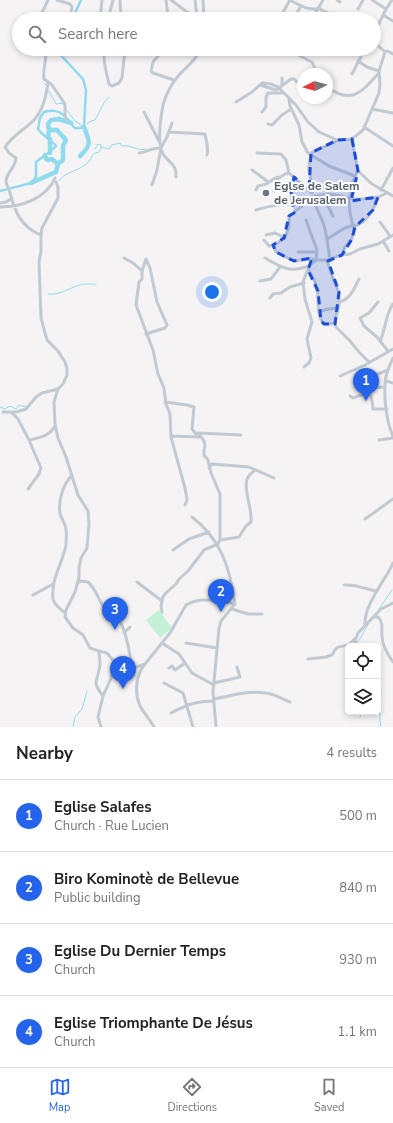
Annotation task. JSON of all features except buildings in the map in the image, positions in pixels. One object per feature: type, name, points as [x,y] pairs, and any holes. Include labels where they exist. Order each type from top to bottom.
[{"type":"street","points":[[42,12],[48,0]]},
{"type":"street","points":[[57,0],[70,4],[72,7],[71,12]]},
{"type":"street","points":[[101,12],[102,0]]},
{"type":"street","points":[[110,12],[113,0]]},
{"type":"street","points":[[120,0],[121,12]]},
{"type":"street","points":[[166,0],[167,12]]},
{"type":"street","points":[[173,0],[188,12]]},
{"type":"street","points":[[204,0],[204,12]]},
{"type":"street","points":[[283,12],[290,0],[302,6],[317,10],[319,8],[322,12]]},
{"type":"street","points":[[317,10],[323,0]]},
{"type":"street","points":[[358,9],[363,0]]},
{"type":"street","points":[[372,0],[386,9]]},
{"type":"street","points":[[381,20],[392,0]]},
{"type":"street","points":[[196,1],[197,12]]},
{"type":"street","points":[[298,12],[302,6]]},
{"type":"street","points":[[383,15],[393,21]]},
{"type":"street","points":[[381,48],[385,52],[387,51],[393,54]]},
{"type":"street","points":[[236,102],[252,92],[262,83],[270,84],[278,87],[282,93],[296,105],[312,127],[337,140],[352,139],[359,134],[364,127],[379,94],[379,72],[385,52]]},
{"type":"street","points":[[46,56],[44,79],[52,85],[65,104],[65,119]]},
{"type":"street","points":[[104,56],[104,68],[109,85],[114,86],[120,82],[122,78],[124,56]]},
{"type":"street","points":[[159,56],[154,62],[151,71],[174,80]]},
{"type":"street","points":[[152,185],[157,170],[161,146],[161,125],[167,92],[174,80],[196,56]]},
{"type":"street","points":[[300,56],[312,62],[314,68]]},
{"type":"street","points":[[352,74],[360,56]]},
{"type":"street","points":[[358,61],[367,68],[379,72]]},
{"type":"street","points":[[333,91],[340,95],[349,96],[358,94],[362,92],[379,72]]},
{"type":"street","points":[[282,78],[282,86]]},
{"type":"street","points":[[279,89],[293,78],[297,82]]},
{"type":"street","points":[[41,235],[36,233],[20,219],[14,207],[6,182],[8,175],[15,164],[16,158],[9,153],[5,147],[12,138],[37,117],[44,102],[48,83]]},
{"type":"street","points":[[262,112],[266,106],[266,97],[268,93],[282,93]]},
{"type":"street","points":[[289,99],[299,125],[302,142],[308,153],[330,166],[355,176]]},
{"type":"street","points":[[268,124],[272,125],[282,115],[292,109]]},
{"type":"street","points":[[372,109],[393,113]]},
{"type":"street","points":[[144,112],[161,146],[163,155],[175,168],[176,176]]},
{"type":"street","points":[[139,153],[161,146],[172,123]]},
{"type":"street","points":[[364,127],[393,146]]},
{"type":"street","points":[[169,132],[205,134],[209,147],[207,155]]},
{"type":"street","points":[[352,139],[358,171],[367,181],[393,196]]},
{"type":"street","points":[[311,192],[312,186],[309,174],[309,165],[311,155],[314,150],[333,144],[337,140]]},
{"type":"street","points":[[257,153],[281,154],[286,160],[289,173],[311,192],[314,197],[324,225],[327,240],[328,260],[338,289],[340,302],[335,324],[337,329],[348,338],[369,362]]},
{"type":"street","points":[[381,190],[393,168]]},
{"type":"street","points":[[252,170],[266,180],[267,183]]},
{"type":"street","points":[[342,255],[345,247],[352,239],[354,226],[350,213],[350,199],[355,176],[358,171]]},
{"type":"street","points":[[256,190],[258,186],[267,183],[278,176],[289,173]]},
{"type":"street","points":[[274,191],[278,186],[276,180],[283,175]]},
{"type":"street","points":[[292,203],[291,191],[294,177]]},
{"type":"street","points":[[0,207],[14,207],[32,201],[52,186],[56,180],[58,187],[58,198],[42,228],[41,235],[39,290],[42,325],[47,340],[58,351],[67,368],[67,375],[63,384],[58,389],[54,402],[55,424],[58,438],[66,457],[78,495],[88,511],[89,516],[88,544],[79,567],[78,583],[65,613],[65,617],[67,622],[83,635],[90,648],[107,653],[117,665],[126,671]]},
{"type":"street","points":[[264,240],[269,246],[284,238],[289,226],[289,216],[314,197],[327,194],[339,195],[350,199],[378,197],[388,193]]},
{"type":"street","points":[[327,194],[327,204],[333,216]]},
{"type":"street","points":[[281,197],[286,204]]},
{"type":"street","points":[[327,240],[345,228],[362,222],[373,210],[378,197]]},
{"type":"street","points":[[0,203],[11,199]]},
{"type":"street","points":[[256,210],[273,205],[292,203],[303,205]]},
{"type":"street","points":[[304,366],[310,361],[308,339],[312,322],[305,303],[304,283],[309,268],[316,260],[317,252],[306,220]]},
{"type":"street","points":[[273,245],[276,252],[291,260],[298,261],[310,258],[316,260],[328,260],[350,254],[383,241],[391,236],[380,222]]},
{"type":"street","points":[[266,235],[275,233],[284,238]]},
{"type":"street","points":[[383,241],[389,251]]},
{"type":"street","points":[[298,252],[317,252]]},
{"type":"street","points":[[124,258],[133,263],[142,271]]},
{"type":"street","points":[[265,258],[280,267],[289,270],[309,268]]},
{"type":"street","points":[[146,334],[166,327],[167,325],[157,302],[151,270],[146,259],[142,271],[142,279],[139,282],[136,305],[146,334],[153,350],[158,374],[164,388],[170,414],[171,436],[186,488],[187,500],[185,505]]},
{"type":"street","points":[[260,282],[271,279],[280,267]]},
{"type":"street","points":[[309,268],[318,291],[317,297],[320,321],[324,324],[335,324]]},
{"type":"street","points":[[340,302],[349,296],[359,279]]},
{"type":"street","points":[[270,298],[272,294],[280,293],[290,287],[304,283]]},
{"type":"street","points":[[378,302],[369,313],[360,318],[364,326],[377,337],[388,351]]},
{"type":"street","points":[[380,341],[383,335],[387,315],[393,304]]},
{"type":"street","points":[[321,311],[338,308]]},
{"type":"street","points":[[340,376],[393,349]]},
{"type":"street","points":[[379,440],[393,437],[389,427],[385,387],[388,370],[393,358]]},
{"type":"street","points":[[370,377],[388,370]]},
{"type":"street","points":[[386,381],[393,383]]},
{"type":"street","points":[[350,396],[354,398],[368,393],[371,388],[375,386],[385,387]]},
{"type":"street","points":[[2,412],[26,409],[36,397],[42,393],[58,389]]},
{"type":"street","points":[[369,391],[373,409],[387,410]]},
{"type":"street","points":[[166,402],[194,407],[192,429],[196,434],[241,435]]},
{"type":"street","points":[[11,412],[18,419],[41,468],[39,474],[28,489]]},
{"type":"street","points":[[29,440],[43,437],[48,434],[52,431],[55,424]]},
{"type":"street","points":[[162,612],[160,606],[163,597],[188,571],[204,550],[218,544],[220,540],[220,494],[208,460],[204,455],[204,441],[198,433]]},
{"type":"street","points":[[171,436],[201,437]]},
{"type":"street","points":[[210,468],[212,464],[242,466],[274,478]]},
{"type":"street","points":[[220,540],[239,537],[246,526],[251,522],[251,513],[246,486],[248,477],[255,470]]},
{"type":"street","points":[[65,613],[55,604],[53,600],[53,584],[65,546],[66,529],[60,513],[61,498],[68,479],[72,475]]},
{"type":"street","points":[[365,519],[393,499]]},
{"type":"street","points":[[192,517],[209,532],[218,544],[228,571],[235,604],[221,621],[219,628],[214,684],[216,727]]},
{"type":"street","points":[[173,550],[191,539],[209,532]]},
{"type":"street","points":[[365,626],[365,619],[376,591],[389,572],[393,563]]},
{"type":"street","points":[[78,583],[81,581],[88,582],[92,585],[103,607],[107,612],[118,618],[124,633],[133,668]]},
{"type":"street","points":[[137,582],[162,601]]},
{"type":"street","points":[[33,595],[53,584]]},
{"type":"street","points":[[344,585],[356,585],[376,591]]},
{"type":"street","points":[[154,727],[141,708],[137,695],[138,676],[145,664],[170,632],[186,605],[207,600],[235,604]]},
{"type":"street","points":[[355,643],[358,633],[381,609],[392,602]]},
{"type":"street","points":[[232,609],[248,614],[262,614]]},
{"type":"street","points":[[374,618],[378,617],[381,620],[382,637],[387,654],[393,662]]},
{"type":"street","points":[[124,633],[130,627]]},
{"type":"street","points":[[308,659],[332,655],[341,645],[350,644],[356,638]]},
{"type":"street","points":[[162,643],[179,654],[192,673],[214,684],[240,677],[238,667]]},
{"type":"street","points":[[186,643],[217,648]]},
{"type":"street","points":[[99,651],[100,665],[96,687],[103,696]]},
{"type":"street","points":[[111,676],[145,664]]},
{"type":"street","points":[[169,668],[172,666],[175,670],[185,664]]},
{"type":"street","points":[[101,727],[98,717],[103,696],[111,676],[117,668],[117,665]]},
{"type":"street","points":[[164,682],[183,693],[193,727]]},
{"type":"street","points":[[171,713],[198,701],[214,700],[243,694],[260,693],[275,695],[290,702]]},
{"type":"highlighted area","points":[[352,139],[358,171],[351,201],[378,197],[373,210],[355,227],[352,239],[342,255],[328,261],[339,292],[335,324],[324,324],[321,321],[318,291],[308,270],[312,258],[294,261],[276,252],[273,245],[284,238],[289,216],[294,213],[291,191],[294,177],[309,190],[311,153],[337,140]]},
{"type":"green space","points":[[159,610],[172,628],[160,638],[146,620]]},
{"type":"waterway","points":[[75,12],[81,0]]},
{"type":"waterway","points":[[0,191],[31,183],[36,177],[36,162],[56,146],[38,129],[40,118],[44,112],[59,112],[65,116],[75,128],[84,127],[86,90],[83,79],[62,56]]},
{"type":"waterway","points":[[44,83],[47,86]]},
{"type":"waterway","points":[[48,90],[56,104],[62,103],[63,105]]},
{"type":"waterway","points":[[87,124],[95,120],[105,101],[109,97]]},
{"type":"waterway","points":[[66,109],[75,121],[84,127]]},
{"type":"waterway","points":[[49,130],[48,124],[51,120],[59,119],[71,123]]},
{"type":"waterway","points":[[80,156],[87,149],[89,143],[84,127]]},
{"type":"waterway","points":[[48,137],[49,130],[57,130],[66,140],[63,146],[63,160],[58,164]]},
{"type":"waterway","points":[[50,139],[50,153]]},
{"type":"waterway","points":[[59,181],[66,174],[86,164],[93,154],[99,152],[101,147],[109,149],[112,145],[120,143],[122,146],[128,146],[140,150],[146,149]]},
{"type":"waterway","points":[[95,149],[98,144],[101,145],[101,147]]},
{"type":"waterway","points":[[31,183],[56,172],[58,164],[52,159],[46,159],[45,155]]},
{"type":"waterway","points":[[48,294],[60,293],[83,284],[96,285]]},
{"type":"waterway","points":[[0,407],[5,409],[10,406],[16,409],[19,405],[26,407]]},
{"type":"waterway","points":[[379,609],[392,590]]},
{"type":"waterway","points":[[357,643],[369,623]]},
{"type":"waterway","points":[[73,727],[75,717],[82,709],[87,691]]},
{"type":"waterway","points":[[380,715],[381,727]]},
{"type":"place","name":"Eglse de Salem de Jerusalem","points":[[266,193]]},
{"type":"place","name":"Eglise Salafes","points":[[366,401]]},
{"type":"place","name":"Biro Kominotè de Bellevue","points":[[221,612]]},
{"type":"place","name":"Eglise Du Dernier Temps","points":[[115,630]]},
{"type":"place","name":"Eglise Triomphante De Jésus","points":[[123,689]]}]
